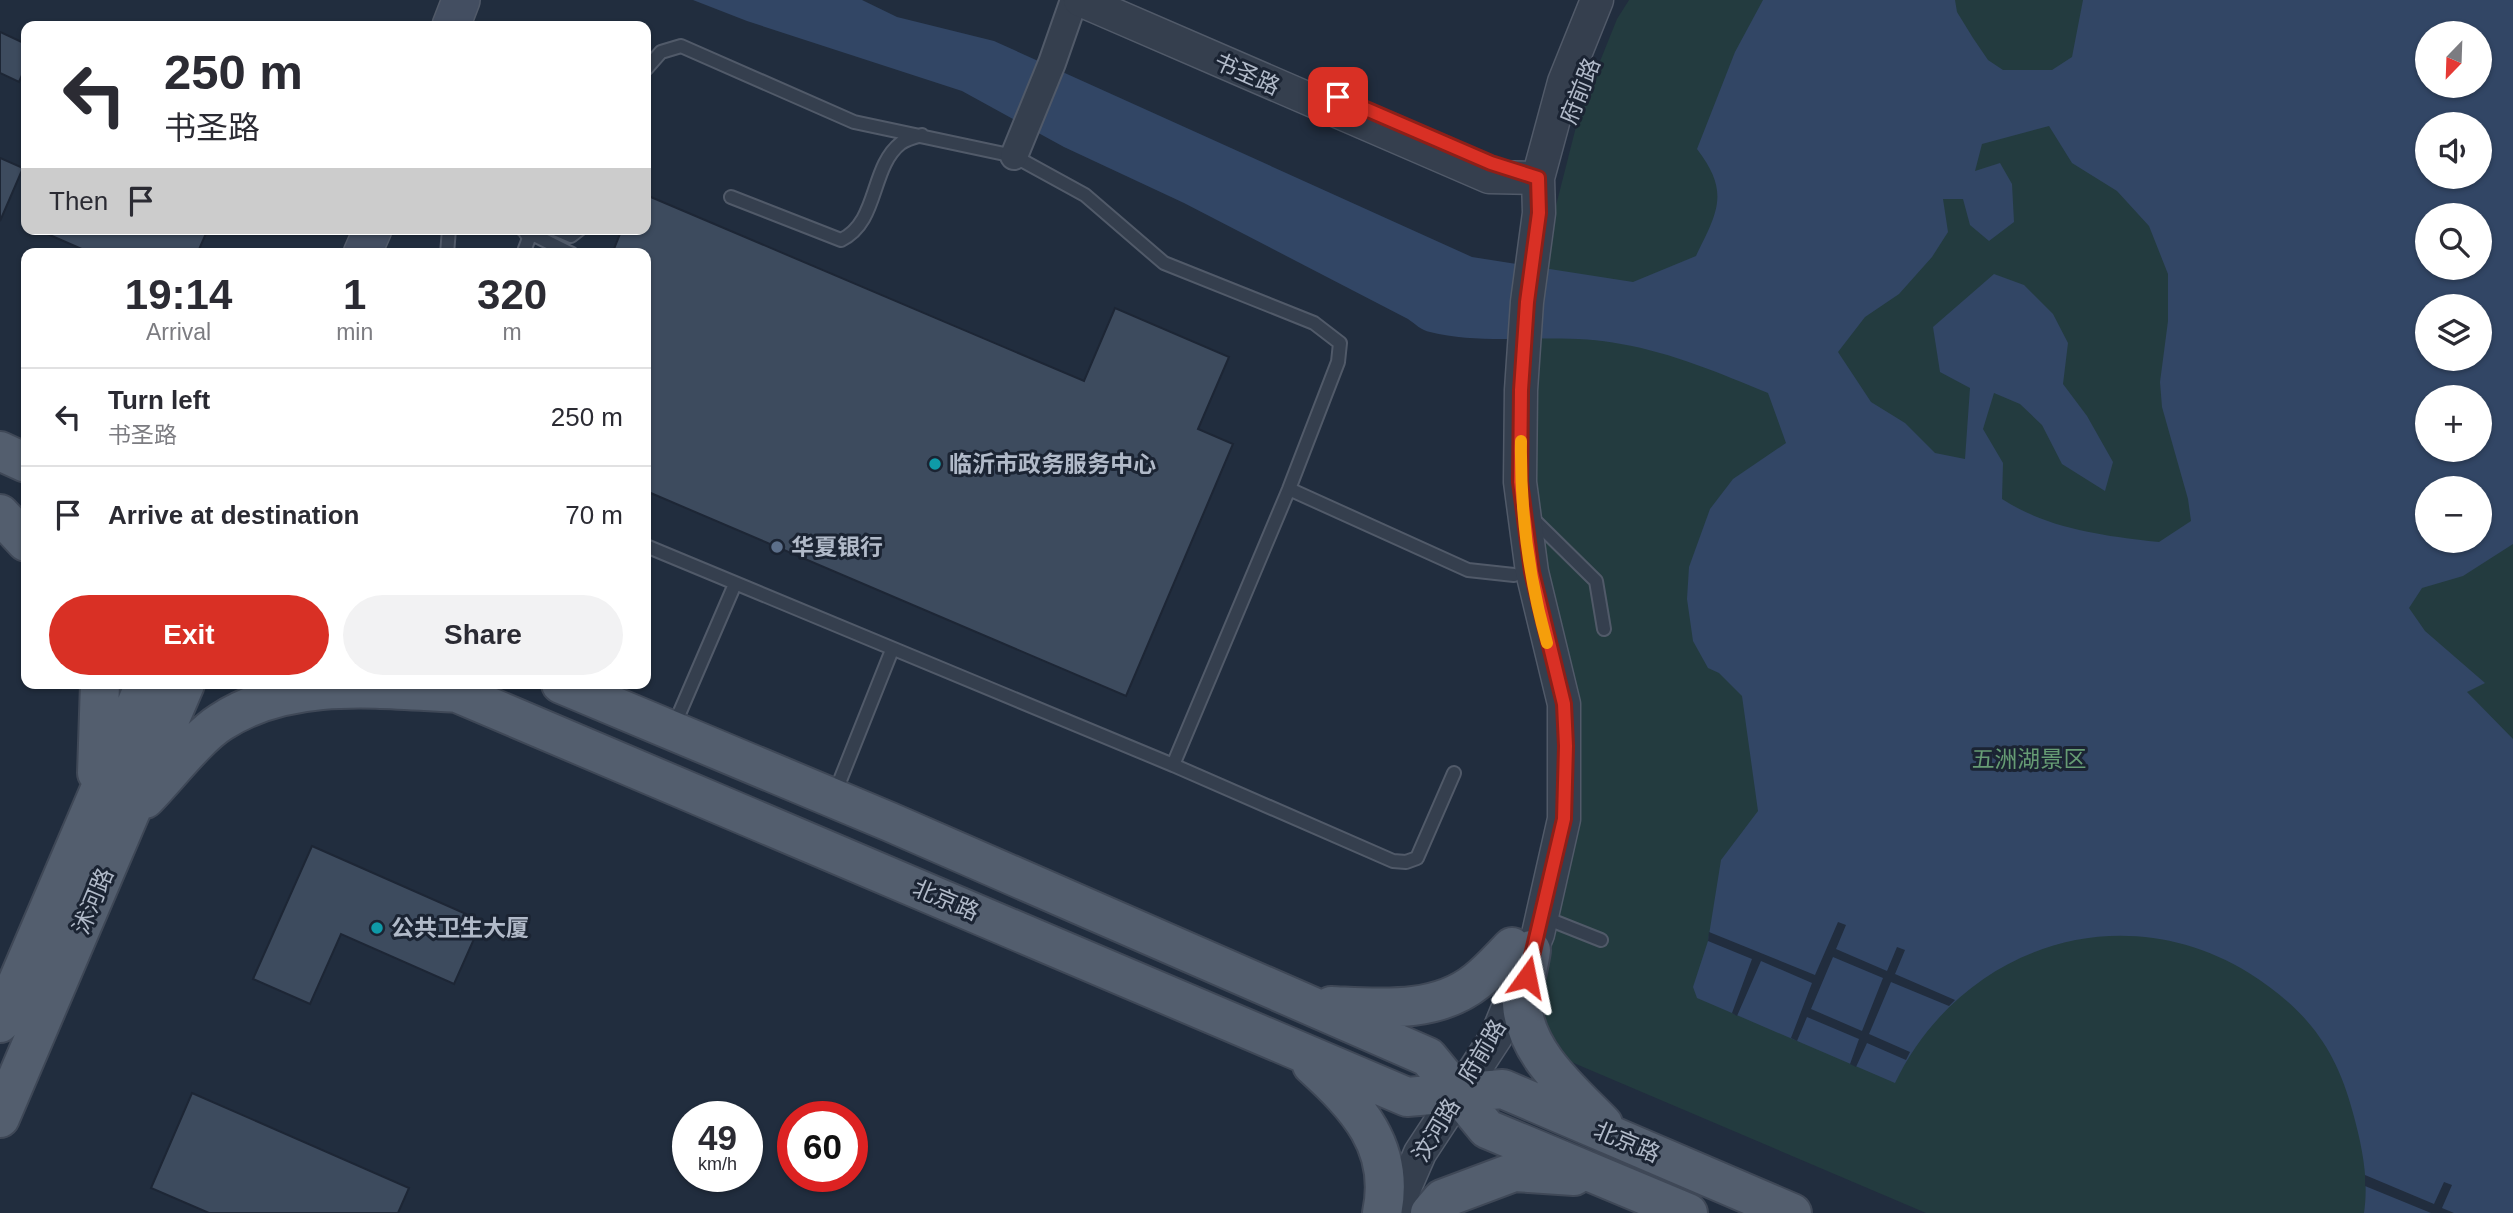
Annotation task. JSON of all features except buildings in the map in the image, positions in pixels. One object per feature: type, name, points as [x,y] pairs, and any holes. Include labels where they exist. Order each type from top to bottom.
[{"type":"main road","points":[[0,452],[21,461]]},
{"type":"main road","points":[[0,501],[21,510]]},
{"type":"main road","points":[[0,514],[21,537]]},
{"type":"main road","points":[[100,689],[112,809]]},
{"type":"main road","name":"沭河路","points":[[0,1118],[112,809],[144,689]]},
{"type":"main road","name":"沭河路","points":[[0,1023],[16,971],[183,689]]},
{"type":"main road","points":[[112,809],[219,723],[259,703],[326,689]]},
{"type":"main road","name":"北京路","points":[[447,689],[1293,1046],[1407,1097],[1503,1088],[1792,1213]]},
{"type":"main road","name":"北京路","points":[[573,689],[833,798],[1428,1057],[1459,1091],[1487,1129],[1688,1213]]},
{"type":"main road","points":[[1309,1005],[1401,1009],[1445,998],[1476,982],[1529,938]]},
{"type":"main road","points":[[1529,938],[1522,1003],[1531,1040],[1562,1081],[1617,1138]]},
{"type":"main road","points":[[1293,1046],[1346,1096],[1378,1142],[1386,1195],[1382,1213]]},
{"type":"main road","points":[[1430,1213],[1442,1199],[1514,1172],[1604,1178]]},
{"type":"street","points":[[1017,150],[1074,0]]},
{"type":"street","name":"书圣路","points":[[1080,0],[1489,177],[1538,178]]},
{"type":"street","name":"书圣路","points":[[1116,0],[1479,158],[1538,178]]},
{"type":"street","name":"府前路","points":[[1538,178],[1564,82],[1597,0]]},
{"type":"street","name":"府前路","points":[[1529,938],[1532,882],[1545,816],[1548,746],[1545,707],[1514,575],[1502,483],[1526,242],[1520,217],[1538,178],[1561,144],[1616,0]]},
{"type":"street","name":"府前路","points":[[1459,1091],[1496,1037],[1564,819],[1564,704],[1543,625],[1524,510],[1512,389]]},
{"type":"street","name":"汶河路","points":[[1394,1213],[1420,1153],[1459,1091]]},
{"type":"street","name":"汶河路","points":[[1411,1213],[1438,1160],[1459,1091]]},
{"type":"lane","points":[[651,63],[661,52],[681,46],[854,122],[1017,150],[1085,195],[1164,263],[1314,323],[1340,342],[1338,362],[1289,489],[1173,765]]},
{"type":"lane","points":[[731,197],[841,240],[853,234],[866,214],[889,156],[902,142],[922,134]]},
{"type":"lane","points":[[533,235],[560,248]]},
{"type":"lane","points":[[1289,489],[1468,570],[1514,575]]},
{"type":"lane","points":[[1524,510],[1595,581],[1604,629]]},
{"type":"lane","points":[[651,548],[1173,765],[1393,862],[1406,862],[1417,858],[1454,773]]},
{"type":"lane","points":[[671,730],[735,584]]},
{"type":"lane","points":[[833,798],[892,650]]},
{"type":"lane","points":[[1529,938],[1601,940]]},
{"type":"green space","name":"五洲湖景区","points":[[1629,0],[2513,0],[2513,1213],[1926,1213],[1569,1061],[1539,1013],[1560,637],[1529,480],[1533,377],[1545,249],[1580,111],[1617,19]]},
{"type":"water","name":"五洲湖景区","points":[[693,0],[862,0],[897,17],[994,41],[1472,257],[1633,282],[1696,256],[1704,240],[1715,214],[1717,190],[1714,178],[1697,149],[1735,52],[1763,0],[1955,0],[1957,12],[1988,60],[2003,70],[2052,70],[2072,57],[2083,0],[2513,0],[2513,544],[2463,576],[2422,588],[2409,608],[2425,631],[2485,683],[2467,692],[2513,739],[2513,1213],[2364,1213],[2365,1175],[2359,1138],[2346,1090],[2328,1050],[2316,1032],[2287,1001],[2249,973],[2199,949],[2148,937],[2097,937],[2048,947],[2001,968],[1959,998],[1924,1036],[1895,1083],[1697,998],[1693,987],[1708,941],[1721,860],[1758,811],[1742,696],[1719,673],[1708,668],[1693,641],[1687,599],[1689,567],[1710,509],[1733,479],[1786,443],[1768,393],[1677,358],[1621,344],[1573,339],[1476,338],[1421,329],[1408,319],[1184,203],[1064,147],[962,91],[747,21]],"holes":[[[2049,126],[2072,163],[2117,191],[2149,226],[2168,274],[2168,321],[2160,382],[2162,407],[2188,499],[2191,521],[2159,542],[2078,530],[2038,518],[2002,499],[2003,463],[1983,429],[1994,393],[2020,404],[2042,425],[2062,464],[2105,491],[2113,462],[2087,416],[2063,384],[2068,343],[2053,314],[2024,285],[1994,274],[1933,327],[1940,372],[1970,388],[1965,459],[1935,453],[1905,423],[1871,402],[1838,352],[1865,317],[1899,294],[1932,257],[1948,232],[1943,199],[1963,199],[1970,225],[1989,241],[2014,222],[2012,184],[2000,163],[1975,171],[1982,144]]]},
{"type":"pier","points":[[1838,922],[1846,925],[1836,949],[1887,971],[1897,947],[1905,950],[1895,974],[1955,1000],[1949,1006],[1891,982],[1869,1034],[1910,1052],[1906,1060],[1867,1043],[1856,1067],[1850,1064],[1859,1039],[1807,1017],[1797,1041],[1791,1038],[1812,983],[1761,961],[1737,1016],[1732,1013],[1752,959],[1708,941],[1709,932],[1815,975]],"holes":[[[1833,957],[1883,978],[1862,1031],[1811,1009]]]},
{"type":"pier","points":[[2365,1175],[2434,1204],[2444,1182],[2452,1185],[2442,1208],[2454,1213],[2431,1213],[2365,1186]]},
{"type":"slow traffic","points":[[1521,441],[1520,482],[1532,572],[1547,643]]},
{"type":"place","name":"临沂市政务服务中心","points":[[935,464]]},
{"type":"place","name":"华夏银行","points":[[777,547]]},
{"type":"place","name":"公共卫生大厦","points":[[377,928]]},
{"type":"route","points":[[1338,97],[1491,163],[1538,178],[1539,213],[1527,302],[1521,390],[1520,482],[1532,572],[1564,704],[1566,746],[1564,819],[1538,934],[1531,950],[1527,977]]}]
